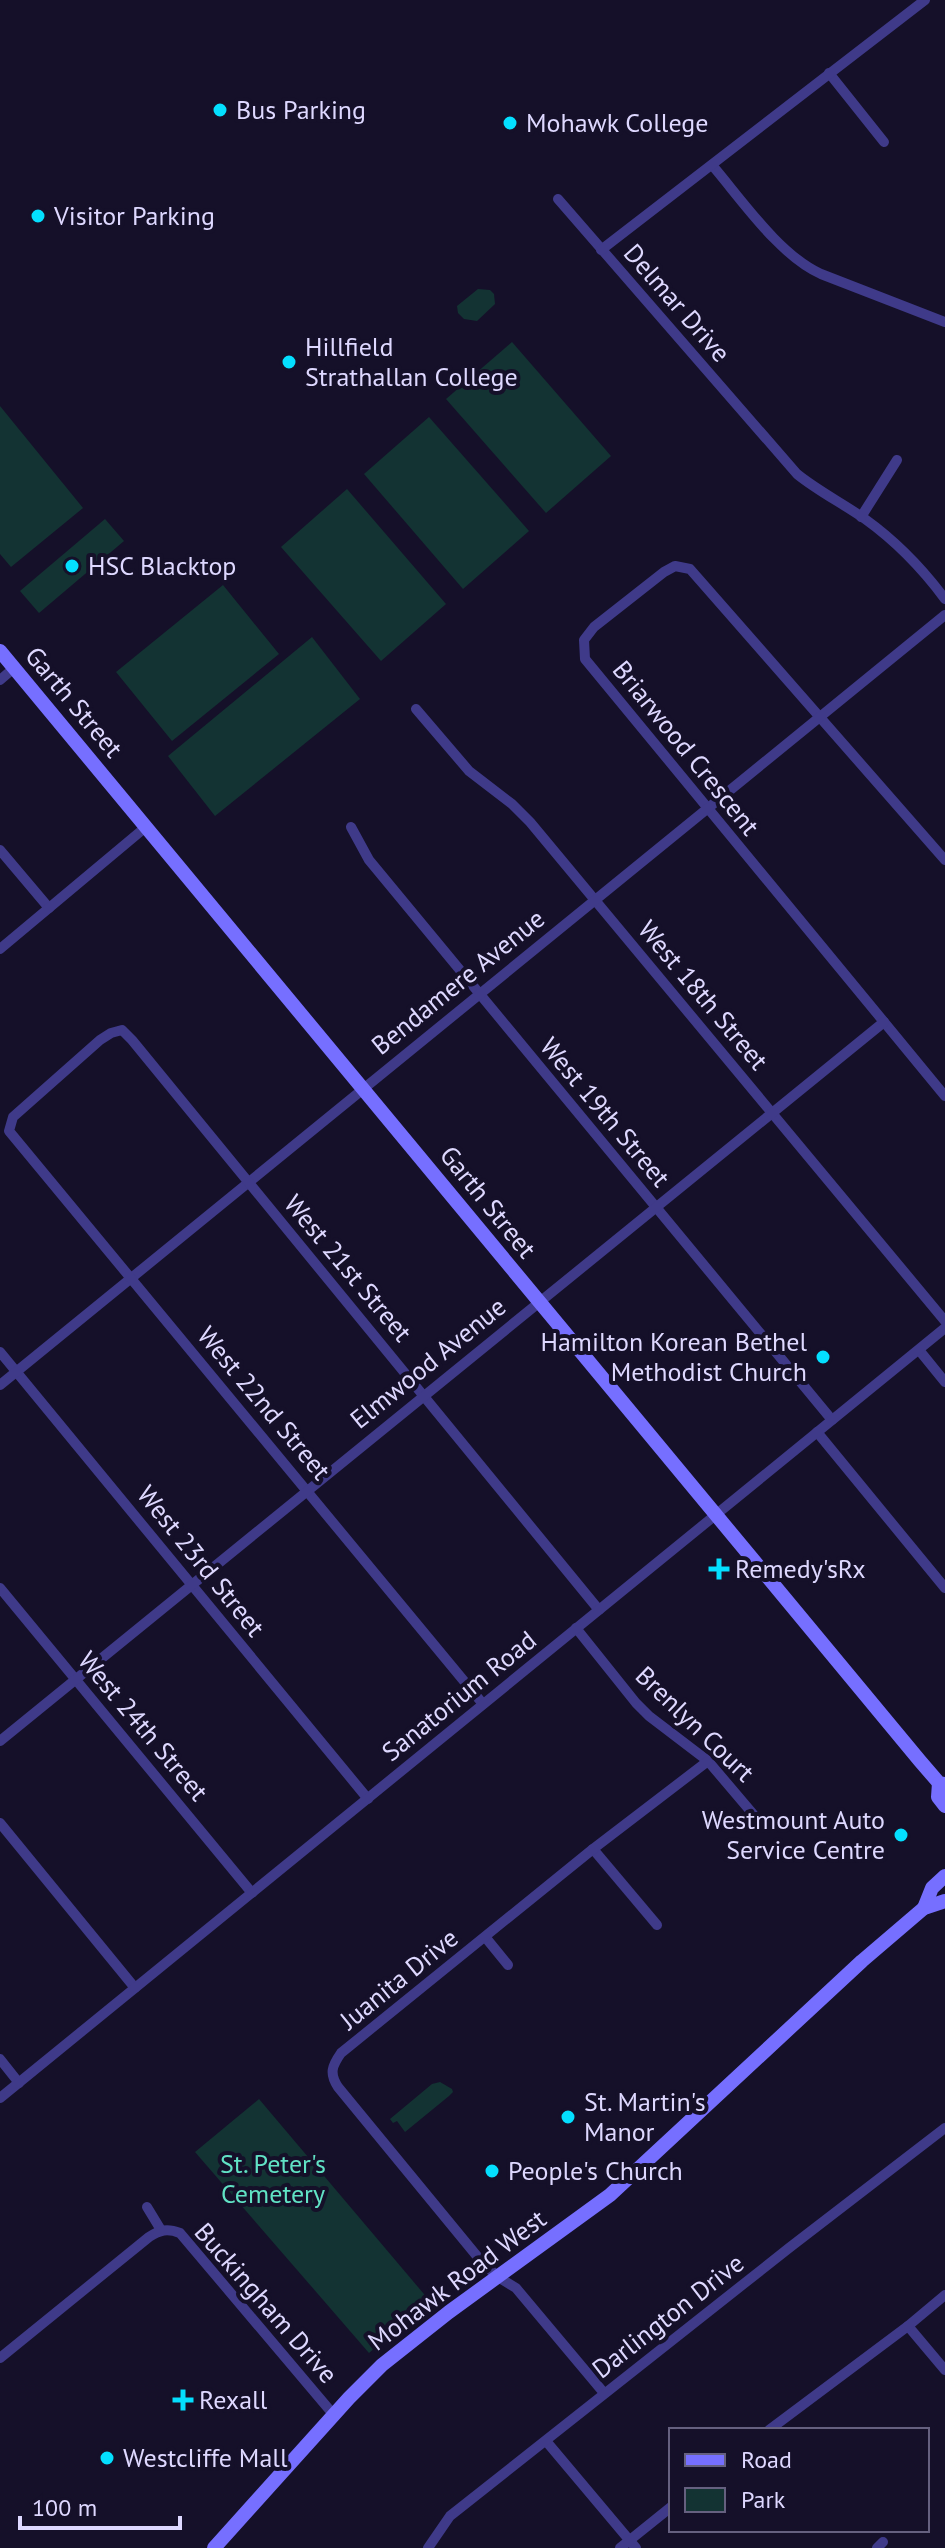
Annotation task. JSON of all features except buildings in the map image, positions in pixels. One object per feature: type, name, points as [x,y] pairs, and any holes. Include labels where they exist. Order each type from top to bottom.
[{"type":"main road","name":"Garth Street","points":[[0,651],[942,1784],[938,1797],[945,1806]]},
{"type":"main road","name":"Mohawk Road West","points":[[924,1908],[932,1888],[945,1876]]},
{"type":"main road","name":"Mohawk Road West","points":[[214,2548],[333,2414],[382,2365],[410,2341],[610,2195],[862,1961],[924,1908],[945,1901]]},
{"type":"street","name":"Delmar Drive","points":[[925,0],[601,250],[797,474],[861,517],[916,562],[945,599]]},
{"type":"street","points":[[829,73],[884,142]]},
{"type":"street","points":[[712,165],[780,244],[803,264],[821,274],[945,322]]},
{"type":"street","points":[[558,199],[601,250]]},
{"type":"street","points":[[861,517],[897,460]]},
{"type":"street","name":"Briarwood Crescent","points":[[945,860],[690,569],[675,566],[664,572],[594,627],[584,640],[585,659],[945,1096]]},
{"type":"street","name":"Bendamere Avenue","points":[[0,1385],[945,615]]},
{"type":"street","points":[[0,680],[14,668]]},
{"type":"street","name":"West 18th Street","points":[[416,709],[469,771],[530,822],[945,1321]]},
{"type":"street","points":[[0,949],[147,826]]},
{"type":"street","name":"West 19th Street","points":[[351,827],[369,860],[832,1420]]},
{"type":"street","points":[[0,850],[49,908]]},
{"type":"street","name":"Elmwood Avenue","points":[[0,1741],[884,1022]]},
{"type":"street","name":"West 21st Street","points":[[9,1131],[13,1117],[100,1040],[122,1030],[599,1610]]},
{"type":"street","name":"West 22nd Street","points":[[9,1131],[483,1704]]},
{"type":"street","name":"Sanatorium Road","points":[[0,2098],[945,1328]]},
{"type":"street","points":[[919,1350],[945,1382]]},
{"type":"street","name":"West 23rd Street","points":[[0,1352],[368,1799]]},
{"type":"street","points":[[817,1432],[945,1588]]},
{"type":"street","name":"West 24th Street","points":[[0,1588],[252,1893]]},
{"type":"street","name":"Brenlyn Court","points":[[576,1628],[636,1703],[708,1761],[753,1814]]},
{"type":"street","name":"Juanita Drive","points":[[498,2277],[471,2249],[331,2078],[332,2065],[341,2053],[593,1849],[708,1761]]},
{"type":"street","points":[[0,1823],[135,1988]]},
{"type":"street","points":[[593,1849],[657,1925]]},
{"type":"street","points":[[486,1938],[508,1965]]},
{"type":"street","points":[[0,2059],[19,2083]]},
{"type":"street","name":"Darlington Drive","points":[[428,2548],[450,2516],[945,2128]]},
{"type":"street","name":"Buckingham Drive","points":[[147,2207],[161,2230]]},
{"type":"street","name":"Buckingham Drive","points":[[0,2358],[149,2237],[161,2230],[172,2230],[180,2233],[333,2414]]},
{"type":"street","points":[[498,2277],[516,2288],[604,2393]]},
{"type":"street","points":[[772,2428],[945,2295]]},
{"type":"street","points":[[908,2326],[945,2370]]},
{"type":"street","points":[[546,2441],[633,2544]]},
{"type":"street","points":[[620,2548],[633,2544],[669,2509]]},
{"type":"green space","points":[[478,289],[490,290],[494,294],[495,304],[477,321],[464,319],[458,313],[457,306]]},
{"type":"green space","points":[[512,342],[611,456],[546,513],[446,399]]},
{"type":"green space","points":[[0,406],[83,508],[11,567],[0,554]]},
{"type":"green space","points":[[429,417],[529,531],[463,589],[364,474]]},
{"type":"green space","points":[[347,489],[446,604],[381,661],[281,547]]},
{"type":"green space","name":"HSC Blacktop","points":[[105,519],[124,541],[39,613],[20,591]]},
{"type":"green space","points":[[223,585],[279,654],[172,741],[116,672]]},
{"type":"green space","points":[[312,637],[360,699],[215,816],[168,756]]},
{"type":"green space","points":[[440,2082],[452,2089],[449,2096],[405,2132],[397,2121],[393,2123],[390,2119],[432,2084]]},
{"type":"green space","name":"St. Peter's Cemetery","points":[[259,2099],[429,2300],[369,2353],[195,2152]]},
{"type":"place","name":"Bus Parking","points":[[220,110]]},
{"type":"place","name":"Mohawk College","points":[[510,123]]},
{"type":"place","name":"Visitor Parking","points":[[38,216]]},
{"type":"place","name":"Hillfield Strathallan College","points":[[289,362]]},
{"type":"place","name":"HSC Blacktop","points":[[72,566]]},
{"type":"place","name":"Hamilton Korean Bethel Methodist Church","points":[[823,1357]]},
{"type":"place","name":"Remedy'sRx","points":[[719,1569]]},
{"type":"place","name":"Westmount Auto Service Centre","points":[[901,1835]]},
{"type":"place","name":"St. Martin's Manor","points":[[568,2117]]},
{"type":"place","name":"People's Church","points":[[492,2171]]},
{"type":"place","name":"Rexall","points":[[183,2400]]},
{"type":"place","name":"Westcliffe Mall","points":[[107,2458]]}]
